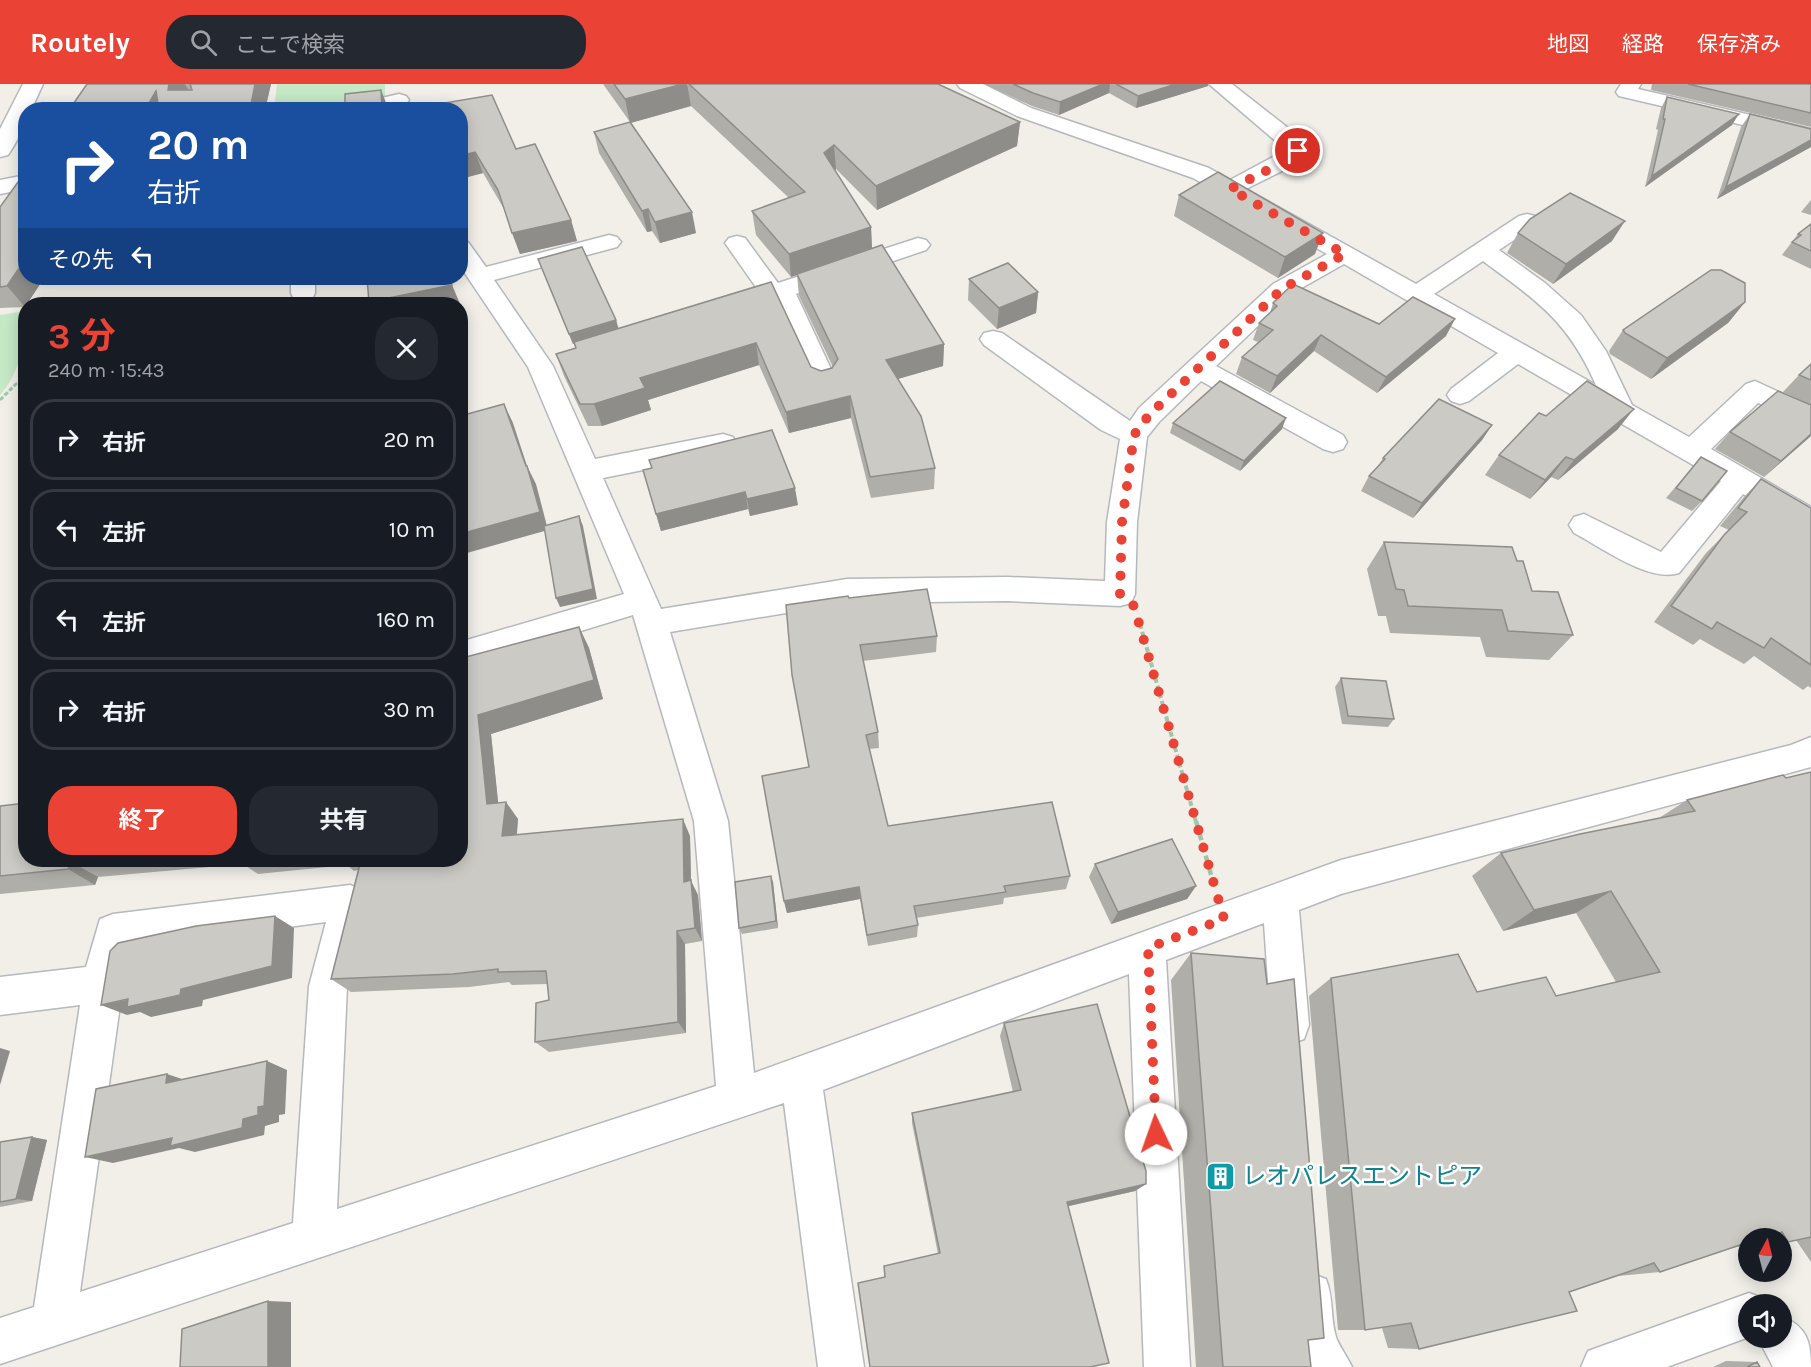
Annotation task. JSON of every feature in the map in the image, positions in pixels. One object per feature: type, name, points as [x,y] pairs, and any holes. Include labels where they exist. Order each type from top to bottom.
[{"type":"street","points":[[24,102],[33,84]]},
{"type":"street","points":[[974,88],[1005,84]]},
{"type":"street","points":[[1219,84],[1289,140],[1298,151],[1292,158],[1230,189]]},
{"type":"street","points":[[1631,84],[1626,92],[1811,135]]},
{"type":"street","points":[[974,88],[1024,112],[1201,173],[1692,451],[1811,522]]},
{"type":"street","points":[[384,102],[399,98]]},
{"type":"street","points":[[0,150],[18,114]]},
{"type":"street","points":[[0,187],[18,184]]},
{"type":"street","points":[[1416,295],[1527,221]]},
{"type":"street","points":[[480,276],[609,242]]},
{"type":"street","points":[[737,243],[777,292],[824,381]]},
{"type":"street","points":[[717,311],[918,245]]},
{"type":"street","points":[[1484,251],[1526,281],[1580,330],[1600,364],[1621,411]]},
{"type":"street","points":[[468,653],[648,611],[847,591],[1007,590],[1120,594],[1122,522],[1134,435],[1149,415],[1282,289],[1345,254]]},
{"type":"street","points":[[468,259],[551,362],[588,471],[648,611],[711,821],[737,1099]]},
{"type":"street","points":[[993,339],[1111,423],[1134,435]]},
{"type":"street","points":[[1460,395],[1516,352]]},
{"type":"street","points":[[1199,368],[1333,442]]},
{"type":"street","points":[[1692,451],[1755,390],[1811,419]]},
{"type":"street","points":[[588,471],[723,444]]},
{"type":"street","points":[[1584,525],[1658,564],[1668,565],[1738,480]]},
{"type":"street","points":[[0,1341],[314,1236],[801,1078],[1341,877],[1793,759],[1811,752]]},
{"type":"street","points":[[1281,898],[1293,1064]]},
{"type":"street","points":[[54,1323],[102,984],[113,932],[350,902],[328,986],[314,1236]]},
{"type":"street","points":[[1148,948],[1167,1367]]},
{"type":"street","points":[[0,996],[102,984]]},
{"type":"street","points":[[801,1078],[841,1367]]},
{"type":"street","points":[[1308,1264],[1314,1347],[1329,1367]]},
{"type":"street","points":[[1604,1367],[1738,1319]]},
{"type":"street","points":[[1787,1348],[1799,1367]]},
{"type":"path","points":[[0,400],[18,384]]},
{"type":"path","points":[[1120,594],[1134,606],[1224,919]]},
{"type":"green space","points":[[277,84],[385,84],[385,99],[370,102],[275,102]]},
{"type":"green space","points":[[18,312],[18,363],[0,395],[0,315]]},
{"type":"building","points":[[87,84],[169,84],[168,90],[192,90],[190,84],[255,84],[252,102],[158,102],[156,91],[150,102],[75,102]]},
{"type":"building","points":[[614,84],[683,84],[625,99]]},
{"type":"building","points":[[689,84],[938,84],[1020,122],[876,186],[834,145],[824,153],[871,227],[789,254],[752,211],[805,192]]},
{"type":"building","points":[[1013,84],[1103,84],[1060,102]]},
{"type":"building","points":[[1116,84],[1176,84],[1138,96]]},
{"type":"building","points":[[1688,84],[1811,84],[1811,113]]},
{"type":"building","points":[[381,90],[382,102],[345,102],[345,94]]},
{"type":"building","points":[[492,95],[516,149],[535,144],[571,220],[512,233],[498,190],[475,152],[468,154],[468,102],[450,102]]},
{"type":"building","points":[[1667,97],[1739,114],[1652,176],[1665,119],[1663,119]]},
{"type":"building","points":[[1750,114],[1811,129],[1811,140],[1726,187]]},
{"type":"building","points":[[630,122],[692,212],[655,222],[648,209],[642,211],[594,132]]},
{"type":"building","points":[[1218,172],[1323,233],[1285,257],[1179,195]]},
{"type":"building","points":[[18,182],[18,270],[7,286],[0,287],[0,207]]},
{"type":"building","points":[[1570,193],[1625,221],[1566,264],[1518,233],[1530,219]]},
{"type":"building","points":[[1811,224],[1811,251],[1792,242]]},
{"type":"building","points":[[882,245],[944,344],[886,360],[921,416],[935,468],[870,477],[850,396],[786,412],[756,343],[640,378],[645,388],[594,404],[580,404],[556,354],[576,348],[574,342],[771,282],[811,367],[821,371],[832,368],[838,359],[797,274]]},
{"type":"building","points":[[582,247],[616,320],[569,334],[538,259]]},
{"type":"building","points":[[1008,263],[1038,292],[999,308],[969,279]]},
{"type":"building","points":[[1711,270],[1721,270],[1745,283],[1745,302],[1667,358],[1625,333],[1623,330]]},
{"type":"building","points":[[1293,284],[1379,324],[1413,297],[1455,319],[1386,377],[1321,335],[1277,376],[1242,357],[1273,330],[1259,323],[1277,306],[1273,303]]},
{"type":"building","points":[[368,285],[452,285],[393,297],[369,297]]},
{"type":"building","points":[[1811,364],[1811,380],[1799,375]]},
{"type":"building","points":[[1220,381],[1286,418],[1244,461],[1173,423]]},
{"type":"building","points":[[1587,381],[1634,409],[1574,460],[1566,457],[1545,480],[1499,455],[1539,413],[1546,416]]},
{"type":"building","points":[[1778,391],[1811,405],[1811,434],[1781,461],[1730,432]]},
{"type":"building","points":[[1439,399],[1492,425],[1422,503],[1369,476]]},
{"type":"building","points":[[504,404],[527,466],[540,512],[468,532],[468,414]]},
{"type":"building","points":[[772,430],[795,488],[747,499],[745,492],[656,514],[643,470],[652,468],[649,460]]},
{"type":"building","points":[[1701,457],[1727,471],[1702,501],[1676,488]]},
{"type":"building","points":[[1761,479],[1811,508],[1811,665],[1771,638],[1764,648],[1717,622],[1712,629],[1671,606],[1724,535],[1747,512],[1738,508]]},
{"type":"building","points":[[579,516],[593,589],[556,598],[544,526]]},
{"type":"building","points":[[1384,542],[1512,547],[1517,561],[1523,561],[1532,591],[1558,592],[1573,635],[1508,631],[1502,610],[1408,606],[1404,590],[1396,589]]},
{"type":"building","points":[[927,589],[937,636],[860,645],[878,732],[866,735],[888,826],[1052,802],[1070,876],[1004,886],[1006,892],[914,906],[918,925],[867,935],[859,887],[784,901],[762,776],[809,767],[792,675],[786,605],[848,596],[849,598]]},
{"type":"building","points":[[579,627],[594,680],[478,715],[487,804],[506,802],[502,836],[683,819],[684,882],[691,880],[695,928],[677,931],[678,1022],[535,1042],[536,1003],[549,1000],[546,971],[498,972],[498,969],[453,974],[331,979],[359,867],[468,867],[468,656]]},
{"type":"building","points":[[1341,678],[1386,681],[1394,719],[1348,716]]},
{"type":"building","points":[[1811,772],[1811,1237],[1792,1241],[1792,1228],[1738,1228],[1738,1246],[1660,1272],[1654,1263],[1569,1292],[1577,1311],[1419,1349],[1411,1323],[1365,1330],[1331,978],[1458,954],[1477,992],[1546,977],[1556,996],[1660,972],[1611,891],[1534,910],[1501,853],[1580,834],[1695,811],[1687,800],[1783,775],[1786,778]]},
{"type":"building","points":[[18,804],[18,867],[69,867],[68,869],[0,876],[0,806]]},
{"type":"building","points":[[1172,839],[1196,886],[1118,912],[1095,864]]},
{"type":"building","points":[[771,876],[776,921],[739,928],[735,882]]},
{"type":"building","points":[[275,916],[272,966],[181,989],[180,995],[127,1007],[128,999],[101,1005],[110,951],[118,943],[196,926]]},
{"type":"building","points":[[1191,953],[1264,959],[1267,984],[1294,979],[1324,1338],[1308,1340],[1311,1367],[1223,1367]]},
{"type":"building","points":[[1097,1004],[1146,1171],[1146,1184],[1067,1202],[1109,1363],[1090,1367],[870,1367],[858,1283],[885,1277],[884,1266],[940,1253],[912,1113],[1021,1090],[1004,1023]]},
{"type":"building","points":[[267,1061],[264,1106],[258,1107],[258,1115],[243,1119],[242,1128],[170,1146],[172,1138],[85,1157],[96,1089],[167,1074],[166,1083]]},
{"type":"building","points":[[32,1137],[16,1199],[0,1202],[0,1142]]},
{"type":"building","points":[[268,1301],[268,1367],[180,1367],[182,1329]]},
{"type":"building","points":[[1757,1362],[1760,1367],[1747,1367]]},
{"type":"place","name":"レオパレスエントピア","points":[[1221,1176]]},
{"type":"route","points":[[1156,1134],[1148,948],[1224,919],[1134,606],[1120,594],[1122,522],[1134,435],[1149,415],[1282,289],[1345,254],[1230,189],[1292,158],[1298,151]]}]
